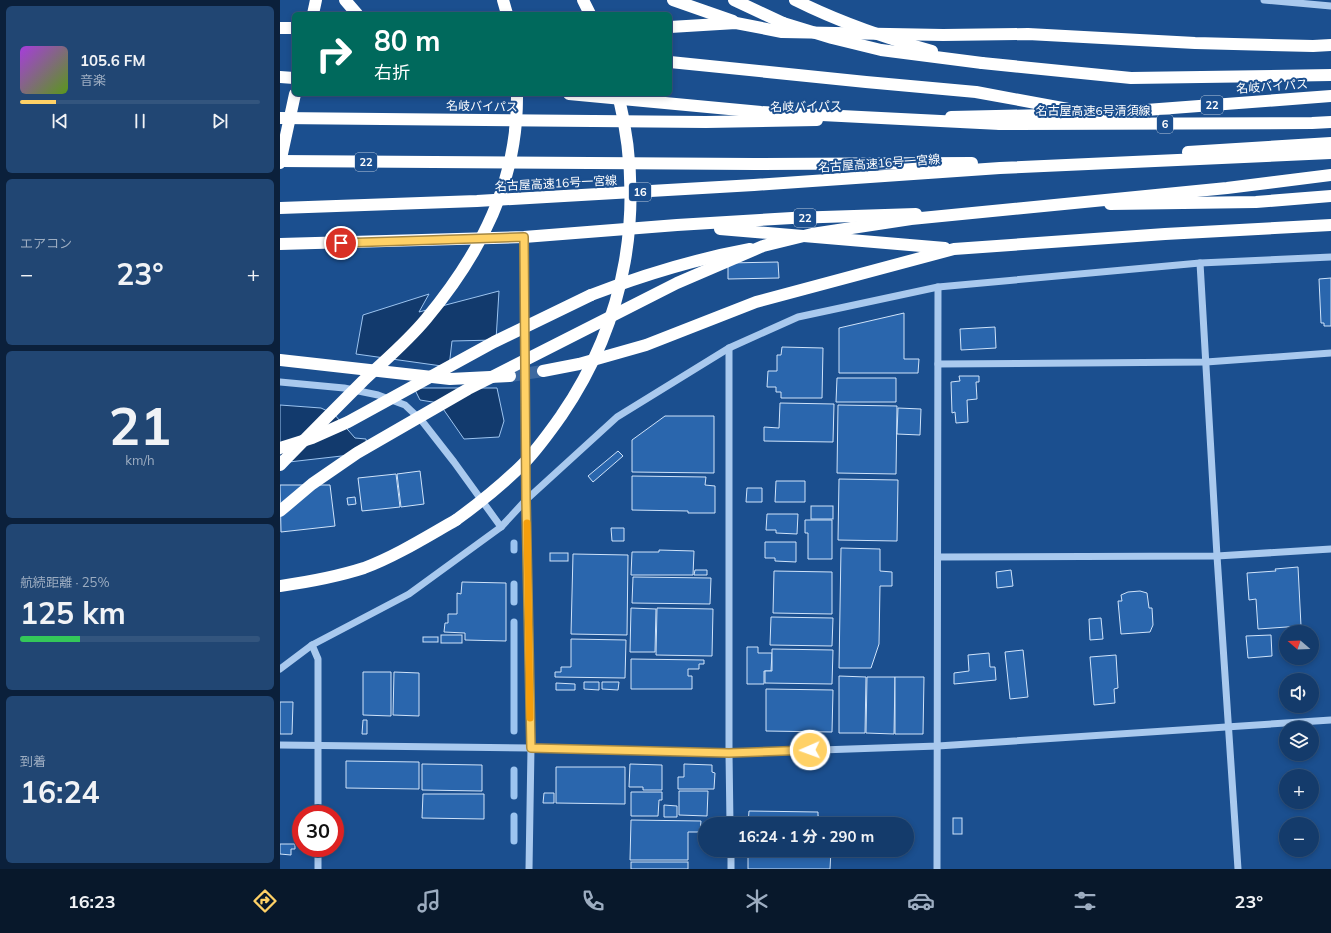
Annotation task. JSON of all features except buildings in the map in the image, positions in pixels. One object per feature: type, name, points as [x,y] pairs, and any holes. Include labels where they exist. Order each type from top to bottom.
[{"type":"highway","points":[[313,12],[316,0]]},
{"type":"highway","points":[[345,0],[355,12]]},
{"type":"highway","points":[[503,0],[506,12]]},
{"type":"highway","points":[[583,0],[589,12]]},
{"type":"highway","points":[[674,0],[736,23],[782,32],[956,35],[1028,34],[1195,43],[1313,46],[1331,45]]},
{"type":"highway","points":[[734,0],[783,23],[832,38],[881,50],[982,63],[1131,78],[1331,75]]},
{"type":"highway","points":[[795,0],[888,39],[982,63]]},
{"type":"highway","points":[[672,27],[736,23]]},
{"type":"highway","points":[[280,28],[292,28]]},
{"type":"highway","name":"22","points":[[672,62],[976,92],[1093,114]]},
{"type":"highway","points":[[280,78],[292,78]]},
{"type":"highway","points":[[280,162],[295,96]]},
{"type":"highway","points":[[280,466],[425,320],[473,255],[490,222],[505,183],[513,153],[517,118],[517,96]]},
{"type":"highway","name":"名古屋高速6号清須線","points":[[590,96],[761,112],[1000,124],[1331,122]]},
{"type":"highway","points":[[280,586],[318,580],[364,568],[410,547],[456,520],[489,495],[520,467],[549,433],[574,396],[597,353],[616,303],[627,255],[631,209],[629,156],[618,96]]},
{"type":"highway","name":"名岐バイパス","points":[[280,118],[706,122],[1093,114],[1331,96]]},
{"type":"highway","name":"22","points":[[280,162],[738,164],[1016,163],[1331,143]]},
{"type":"highway","name":"名古屋高速16号一宮線","points":[[280,208],[485,201],[746,186],[1000,168],[1331,153]]},
{"type":"highway","points":[[280,448],[312,438],[348,422],[494,342],[592,295],[632,279],[712,256],[812,234],[911,219],[1227,188],[1331,175]]},
{"type":"highway","name":"22","points":[[280,244],[524,237],[792,218],[983,212],[1069,204],[1256,202],[1331,196]]},
{"type":"highway","points":[[677,225],[954,249],[1165,234],[1331,225]]},
{"type":"highway","points":[[280,511],[312,484],[357,453],[468,389],[677,283],[763,246]]},
{"type":"highway","points":[[544,370],[579,364],[646,345],[756,302],[954,249]]},
{"type":"highway","points":[[280,360],[450,379],[510,376]]},
{"type":"street","points":[[1264,0],[1331,6]]},
{"type":"street","points":[[524,237],[526,500],[531,748],[529,869]]},
{"type":"street","points":[[280,669],[312,645],[409,594],[501,527],[526,500],[617,417],[729,348],[798,317],[938,287],[1200,263],[1331,257]]},
{"type":"street","points":[[1200,263],[1217,556],[1238,869]]},
{"type":"street","points":[[937,869],[938,287]]},
{"type":"street","points":[[729,348],[730,817]]},
{"type":"street","points":[[938,364],[1206,362],[1331,354]]},
{"type":"street","points":[[280,382],[344,388],[378,395],[405,405],[422,421],[501,527]]},
{"type":"street","points":[[938,557],[1217,556],[1331,549]]},
{"type":"street","points":[[312,645],[318,659],[318,805]]},
{"type":"street","points":[[280,745],[319,747],[531,748],[729,753],[938,746],[1331,720]]},
{"type":"street","points":[[318,857],[318,869]]},
{"type":"street","points":[[731,857],[731,869]]},
{"type":"water","points":[[499,291],[496,340],[452,341],[449,367],[356,354],[363,315],[429,294],[419,312]]},
{"type":"water","points":[[414,388],[497,388],[504,421],[499,437],[464,439],[439,403],[420,400]]},
{"type":"water","points":[[280,405],[321,408],[334,414],[355,438],[366,439],[368,453],[280,463]]},
{"type":"waterway","points":[[514,543],[514,550]]},
{"type":"waterway","points":[[514,584],[514,602]]},
{"type":"waterway","points":[[514,622],[514,731]]},
{"type":"waterway","points":[[514,770],[514,796]]},
{"type":"waterway","points":[[514,816],[514,841]]},
{"type":"tunnel","points":[[510,376],[543,371]]},
{"type":"slow traffic","points":[[527,523],[530,718]]},
{"type":"route","points":[[341,243],[524,237],[526,500],[531,748],[729,753],[810,750]]}]
